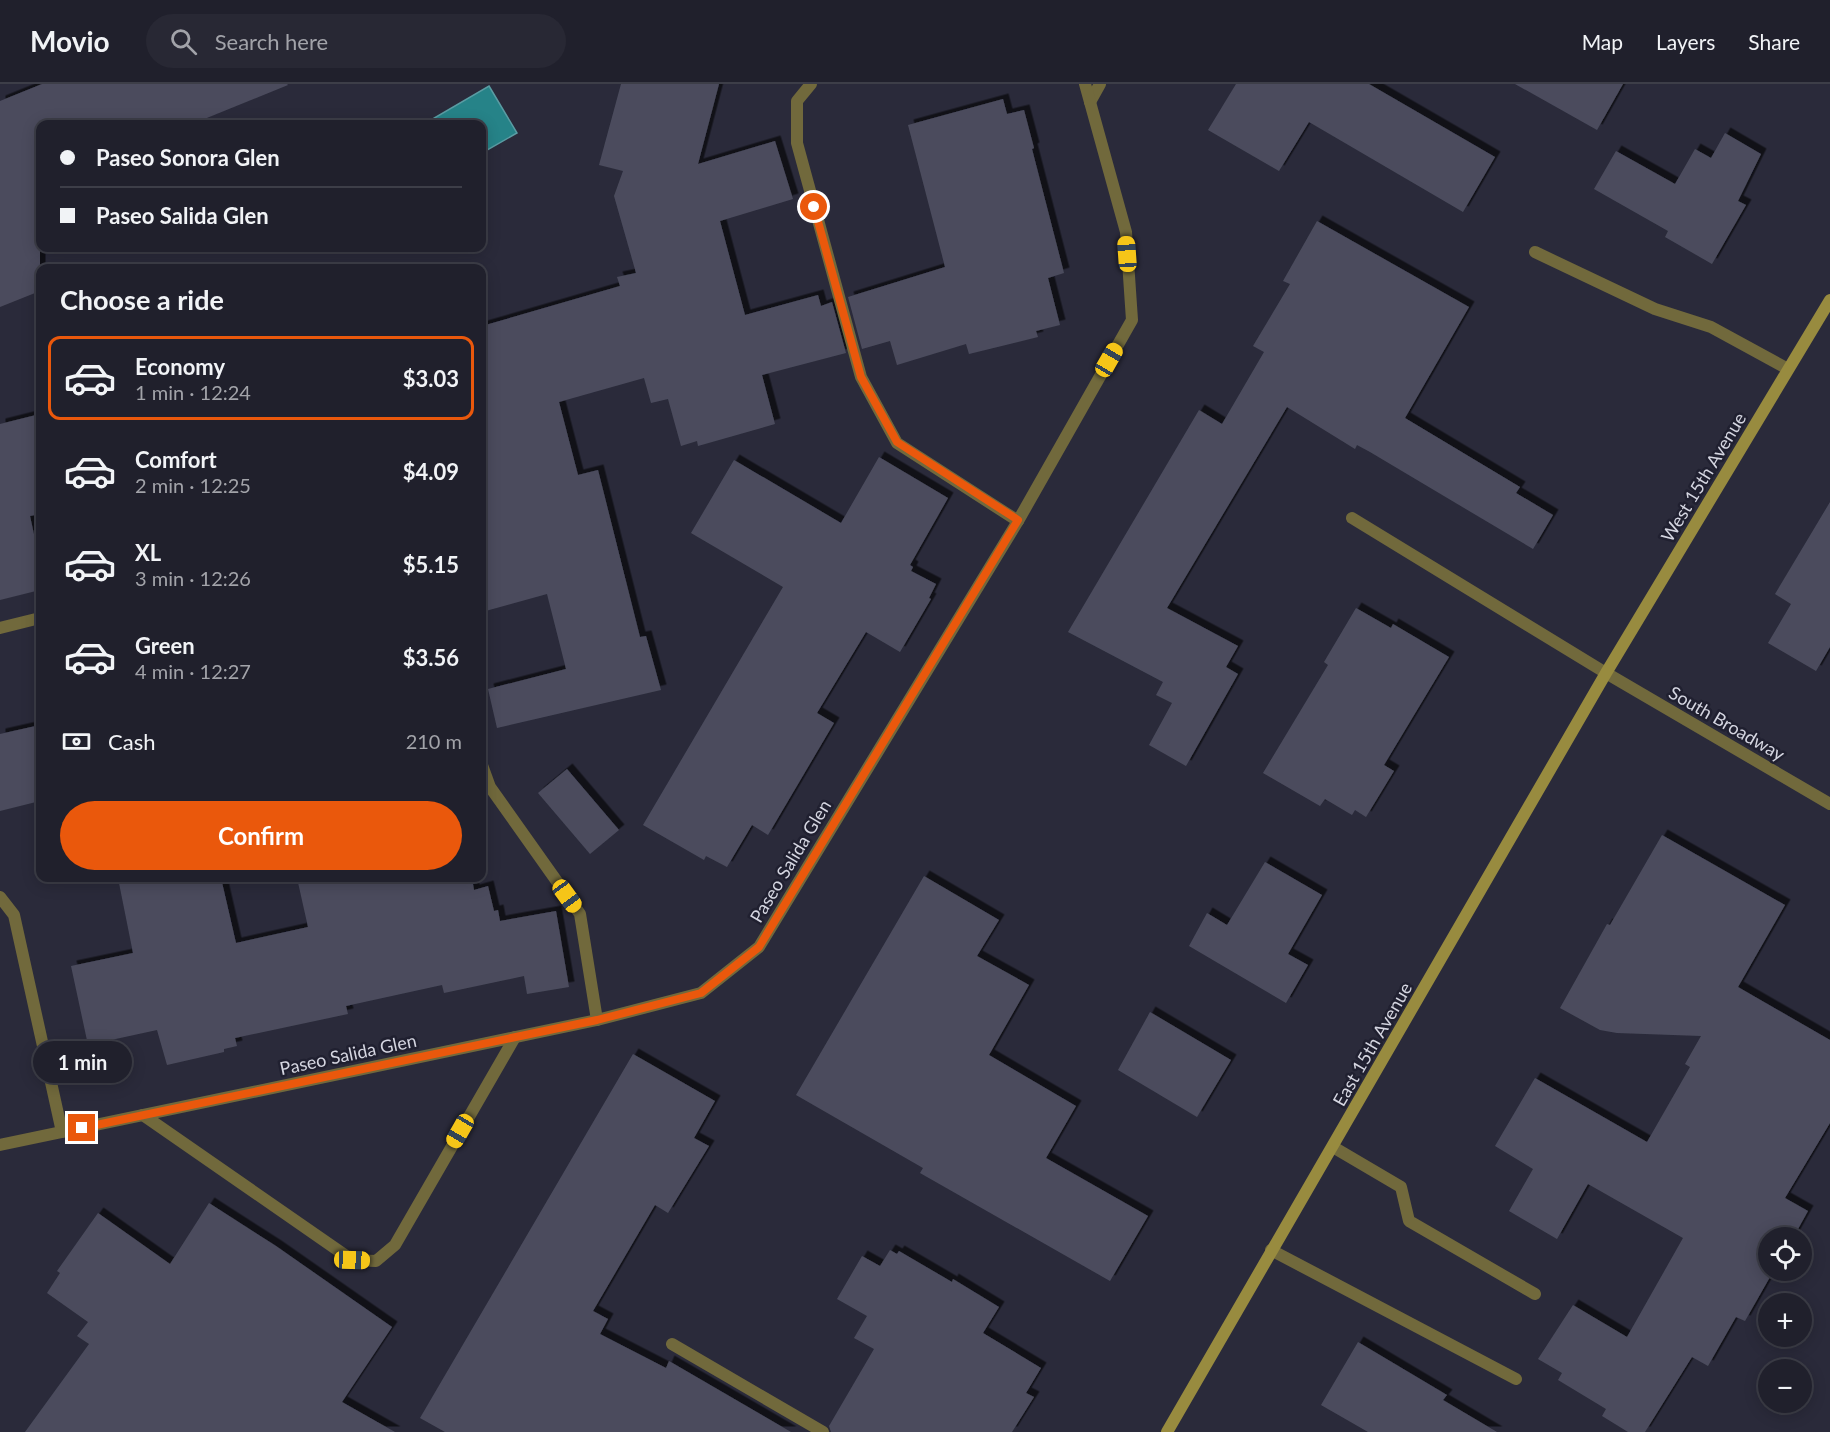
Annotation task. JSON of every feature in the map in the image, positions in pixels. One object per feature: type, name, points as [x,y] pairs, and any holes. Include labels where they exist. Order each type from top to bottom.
[{"type":"street","points":[[811,84],[797,101],[797,143],[861,377],[897,442],[1018,520]]},
{"type":"street","name":"Paseo Salida Glen","points":[[0,1145],[597,1020],[701,993],[759,947],[1018,520],[1132,320],[1126,232],[1085,84]]},
{"type":"street","points":[[1090,102],[1100,84]]},
{"type":"street","points":[[1535,252],[1655,309],[1711,327],[1788,369]]},
{"type":"street","name":"West 15th Avenue","points":[[1606,673],[1830,300]]},
{"type":"street","name":"South Broadway","points":[[1352,518],[1606,673],[1830,804]]},
{"type":"street","points":[[0,628],[36,619]]},
{"type":"street","name":"East 15th Avenue","points":[[1167,1432],[1606,673]]},
{"type":"street","points":[[486,776],[490,787],[580,914],[597,1020]]},
{"type":"street","points":[[0,897],[14,915],[62,1132]]},
{"type":"street","points":[[143,1115],[352,1260],[376,1261],[395,1245],[515,1037]]},
{"type":"street","points":[[1333,1147],[1401,1187],[1409,1221],[1535,1294]]},
{"type":"street","points":[[1271,1250],[1516,1379]]},
{"type":"street","points":[[672,1344],[823,1432]]},
{"type":"shaded area","points":[[489,86],[517,133],[486,151],[486,120],[431,120]]},
{"type":"building","points":[[42,84],[288,85],[202,120],[36,120],[36,252],[40,252],[40,264],[36,264],[36,293],[0,307],[0,101]]},
{"type":"building","points":[[621,84],[719,84],[698,164],[775,141],[793,199],[720,221],[745,315],[818,295],[821,306],[832,302],[846,353],[762,375],[775,424],[698,446],[697,441],[681,446],[668,399],[651,403],[644,378],[559,402],[578,475],[598,470],[640,637],[646,636],[661,690],[497,728],[488,689],[566,669],[547,594],[486,611],[486,325],[620,286],[617,277],[636,273],[614,196],[623,171],[599,165]]},
{"type":"building","points":[[1236,84],[1369,84],[1495,157],[1463,212],[1309,122],[1279,171],[1208,130]]},
{"type":"building","points":[[1515,84],[1623,84],[1597,130]]},
{"type":"building","points":[[1003,99],[1007,114],[1024,110],[1034,148],[1032,149],[1064,273],[1048,278],[1060,325],[1036,331],[1038,337],[969,354],[966,344],[897,365],[890,341],[862,349],[848,297],[945,267],[908,125]]},
{"type":"building","points":[[1725,133],[1761,154],[1738,201],[1746,205],[1712,264],[1665,237],[1668,231],[1594,189],[1616,151],[1675,184],[1695,149],[1711,158]]},
{"type":"building","points":[[1317,221],[1469,307],[1405,418],[1520,487],[1516,493],[1553,515],[1533,549],[1370,452],[1357,445],[1355,449],[1287,407],[1167,608],[1238,646],[1226,667],[1238,674],[1186,766],[1149,745],[1172,703],[1156,695],[1163,682],[1068,632],[1199,410],[1222,424],[1264,352],[1253,346],[1290,284],[1283,281]]},
{"type":"building","points":[[36,415],[36,515],[30,516],[36,544],[36,591],[0,600],[0,424]]},
{"type":"building","points":[[879,457],[948,498],[910,565],[913,567],[911,571],[936,584],[929,598],[931,599],[900,652],[866,632],[817,713],[834,723],[768,835],[752,825],[727,867],[706,856],[704,860],[643,825],[783,587],[691,533],[734,460],[841,523]]},
{"type":"building","points":[[1830,502],[1830,647],[1816,671],[1768,643],[1791,604],[1775,594]]},
{"type":"building","points":[[1356,608],[1391,628],[1393,624],[1449,657],[1384,765],[1394,771],[1366,817],[1355,810],[1352,815],[1325,799],[1320,806],[1263,773],[1328,665],[1324,662]]},
{"type":"building","points":[[36,726],[36,802],[0,811],[0,734]]},
{"type":"building","points":[[567,769],[619,830],[590,854],[538,793]]},
{"type":"building","points":[[1662,835],[1785,905],[1738,987],[1830,1040],[1830,1123],[1785,1198],[1808,1211],[1799,1227],[1758,1227],[1758,1281],[1768,1281],[1761,1293],[1758,1293],[1758,1298],[1745,1321],[1736,1317],[1708,1366],[1692,1357],[1645,1432],[1628,1432],[1602,1416],[1606,1409],[1558,1380],[1562,1373],[1538,1359],[1573,1305],[1627,1337],[1683,1238],[1588,1184],[1557,1239],[1509,1211],[1533,1169],[1495,1146],[1535,1078],[1647,1142],[1690,1067],[1685,1064],[1701,1036],[1617,1033],[1600,1030],[1560,1008],[1607,924],[1610,925]]},
{"type":"building","points":[[1265,862],[1322,895],[1288,954],[1308,965],[1286,1003],[1189,946],[1207,913],[1227,925]]},
{"type":"building","points":[[924,876],[999,920],[977,956],[1029,985],[989,1055],[1076,1106],[1046,1158],[1148,1216],[1110,1281],[920,1173],[923,1168],[796,1095]]},
{"type":"building","points":[[119,882],[222,882],[236,943],[308,927],[298,882],[473,882],[474,890],[488,886],[494,911],[498,910],[500,921],[556,911],[569,987],[527,994],[524,976],[444,993],[442,985],[346,1006],[348,1014],[235,1038],[237,1046],[224,1049],[224,1052],[167,1065],[157,1030],[88,1045],[71,966],[133,953]]},
{"type":"building","points":[[1150,1012],[1231,1060],[1197,1117],[1118,1070]]},
{"type":"building","points":[[633,1054],[715,1101],[694,1138],[709,1146],[668,1213],[655,1205],[593,1311],[608,1319],[600,1334],[666,1368],[669,1361],[791,1432],[445,1432],[420,1418]]},
{"type":"building","points":[[209,1203],[276,1246],[392,1327],[342,1402],[395,1432],[25,1432],[89,1344],[77,1336],[88,1322],[47,1293],[60,1273],[57,1271],[98,1213],[170,1264]]},
{"type":"building","points":[[890,1250],[897,1254],[899,1251],[952,1282],[953,1279],[999,1307],[983,1333],[1041,1368],[1026,1393],[1034,1397],[1012,1432],[831,1432],[829,1426],[874,1349],[854,1338],[867,1316],[837,1299],[862,1256],[880,1266]]},
{"type":"building","points":[[1358,1342],[1447,1395],[1443,1400],[1497,1432],[1368,1432],[1321,1405]]},
{"type":"route","points":[[82,1128],[597,1020],[701,993],[759,947],[1018,520],[897,442],[861,377],[814,207]]}]
